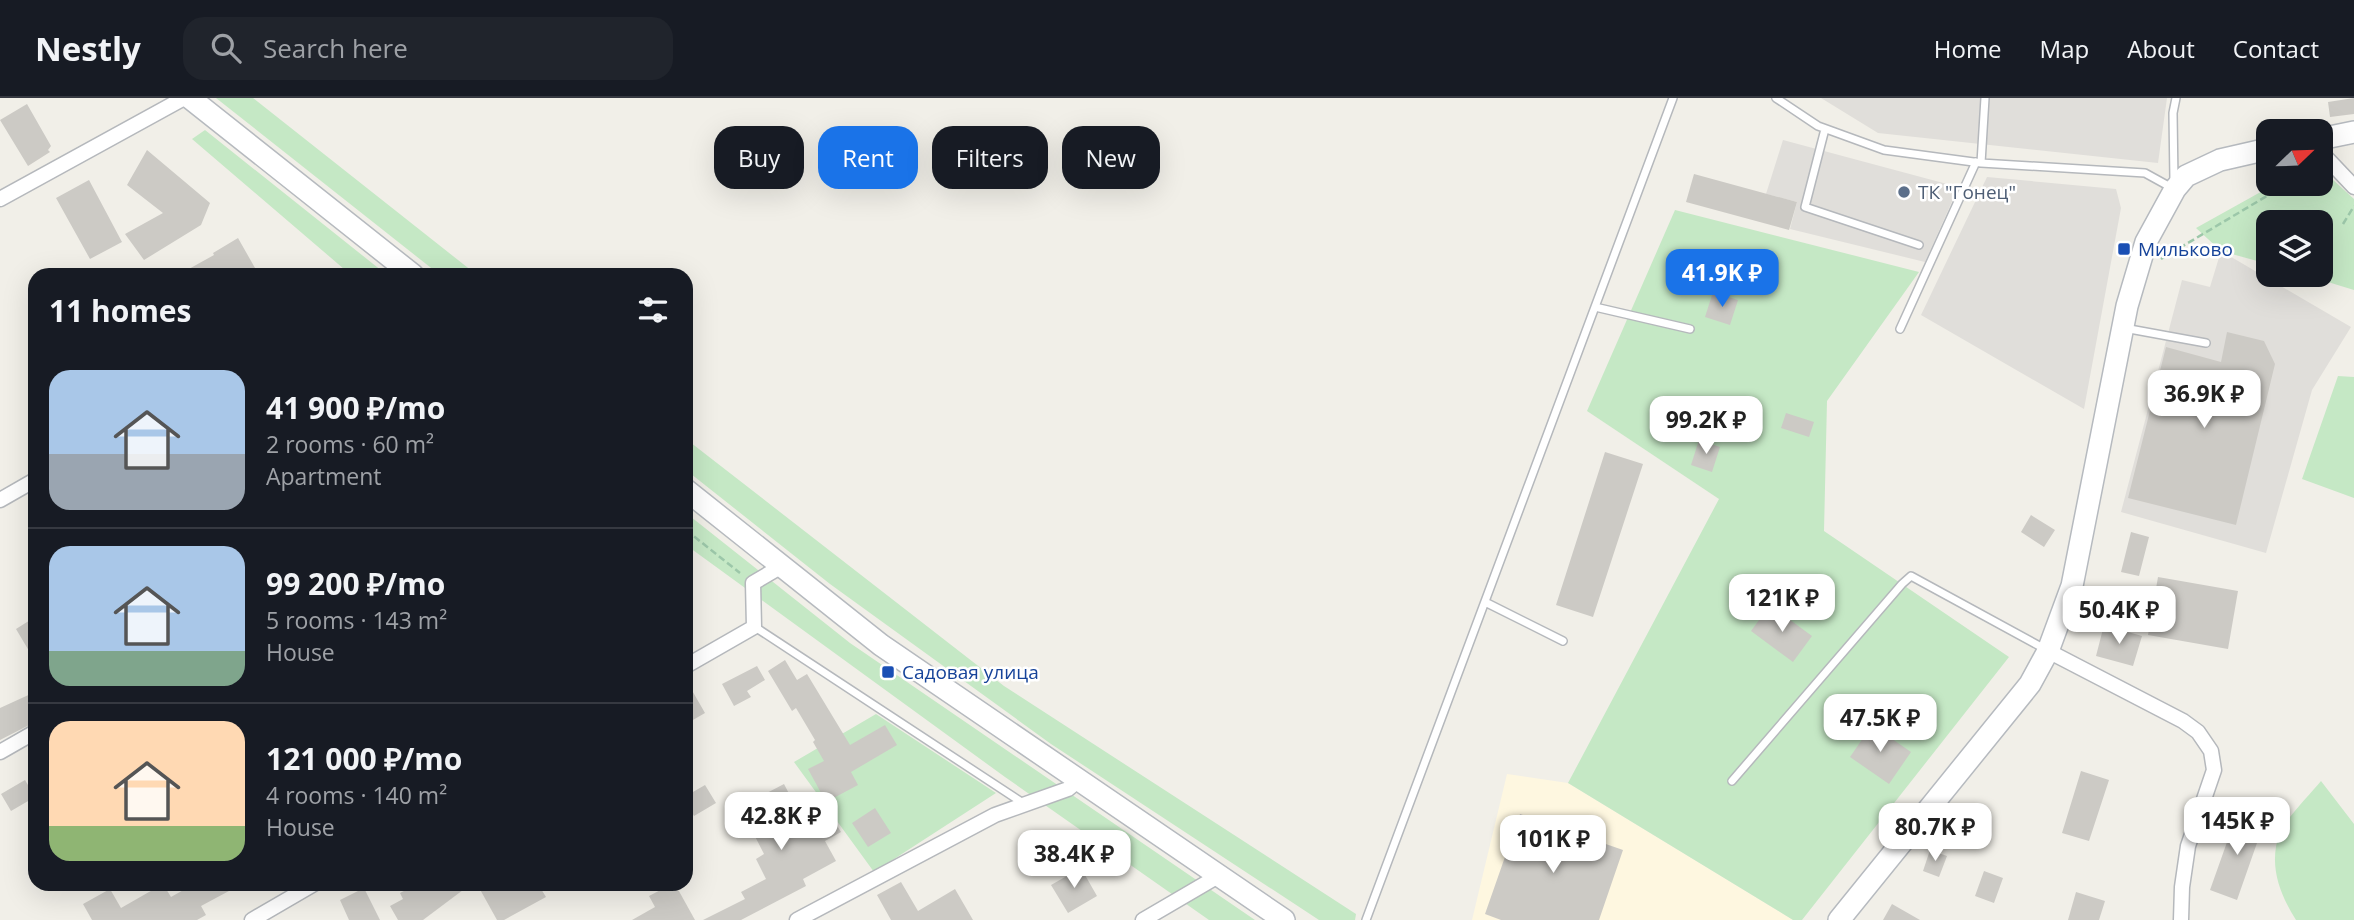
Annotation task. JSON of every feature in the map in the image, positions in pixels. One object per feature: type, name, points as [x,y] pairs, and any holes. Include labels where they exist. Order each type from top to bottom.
[{"type":"street","points":[[0,199],[184,98]]},
{"type":"street","points":[[190,98],[396,268]]},
{"type":"street","points":[[2333,136],[2354,132]]},
{"type":"street","points":[[1839,920],[2030,684],[2048,651],[2072,586],[2123,328],[2146,242],[2175,189],[2186,176],[2200,168],[2256,151]]},
{"type":"street","points":[[2333,165],[2354,187]]},
{"type":"street","points":[[0,500],[28,484]]},
{"type":"street","points":[[693,496],[881,645],[1284,920]]},
{"type":"street","points":[[693,662],[754,626],[753,583],[782,566]]},
{"type":"street","points":[[2048,651],[2183,721],[2198,732],[2210,751],[2214,770],[2188,846],[2182,887],[2181,920]]},
{"type":"street","points":[[0,752],[28,736]]},
{"type":"street","points":[[797,920],[995,815],[1068,789],[1080,779]]},
{"type":"street","points":[[1143,920],[1220,875]]},
{"type":"street","points":[[252,920],[302,891]]},
{"type":"lane","points":[[1366,920],[1673,98]]},
{"type":"lane","points":[[1776,98],[1825,129],[1884,150],[1979,163],[2146,173],[2175,189]]},
{"type":"lane","points":[[1900,329],[1979,163],[1985,98]]},
{"type":"lane","points":[[2175,189],[2173,113],[2176,98]]},
{"type":"lane","points":[[1825,129],[1805,207],[1919,245]]},
{"type":"lane","points":[[1595,307],[1690,329]]},
{"type":"lane","points":[[2123,328],[2206,343]]},
{"type":"lane","points":[[1732,781],[1902,583],[1911,576],[2048,651]]},
{"type":"lane","points":[[1485,602],[1563,641]]},
{"type":"lane","points":[[754,626],[1024,804]]},
{"type":"path","points":[[2155,262],[2267,196]]},
{"type":"path","points":[[2343,224],[2354,206]]},
{"type":"path","points":[[693,536],[753,583]]},
{"type":"shaded area","points":[[1821,98],[2167,98],[2158,163],[1878,133]]},
{"type":"shaded area","points":[[1783,140],[1947,184],[1954,197],[1925,262],[1790,229],[1797,202],[1766,194]]},
{"type":"shaded area","points":[[1987,177],[2116,189],[2121,208],[2084,409],[1921,315]]},
{"type":"shaded area","points":[[2221,251],[2256,271],[2256,287],[2283,287],[2351,327],[2312,390],[2266,553],[2121,512],[2182,280],[2210,287]]},
{"type":"shaded area","points":[[1507,774],[1568,783],[1793,920],[1472,920]]},
{"type":"green space","points":[[216,98],[253,98],[468,268],[431,268]]},
{"type":"green space","points":[[205,130],[378,268],[343,268],[192,139]]},
{"type":"green space","points":[[2333,180],[2354,199],[2354,290],[2333,284],[2333,210],[2256,210],[2256,261],[2221,251],[2196,228],[2256,195],[2333,196]]},
{"type":"green space","points":[[1675,210],[1919,272],[1827,401],[1824,531],[2009,657],[1802,920],[1793,920],[1568,783],[1719,499],[1587,411]]},
{"type":"green space","points":[[2338,376],[2354,377],[2354,498],[2302,479]]},
{"type":"green space","points":[[693,444],[1004,686],[1356,914],[1355,920],[1319,920],[1051,744],[830,584],[693,476]]},
{"type":"green space","points":[[693,519],[850,643],[1255,920],[1209,920],[1005,777],[693,550]]},
{"type":"green space","points":[[876,714],[996,793],[874,872],[794,762]]},
{"type":"green space","points":[[2321,781],[2354,824],[2354,920],[2296,920],[2277,878],[2275,855],[2280,832]]},
{"type":"building","points":[[2354,98],[2354,114],[2330,117],[2328,102]]},
{"type":"building","points":[[27,104],[51,146],[48,150],[50,152],[28,166],[0,120]]},
{"type":"building","points":[[147,150],[210,203],[201,225],[144,260],[125,234],[163,213],[127,185]]},
{"type":"building","points":[[1694,174],[1797,202],[1789,230],[1686,202]]},
{"type":"building","points":[[89,180],[122,242],[90,259],[56,198]]},
{"type":"building","points":[[238,238],[255,268],[191,268],[214,255],[213,253]]},
{"type":"building","points":[[1713,292],[1738,300],[1730,325],[1705,317]]},
{"type":"building","points":[[2227,332],[2264,341],[2275,364],[2236,525],[2128,498],[2166,347],[2221,362]]},
{"type":"building","points":[[1786,413],[1814,422],[1809,437],[1781,428]]},
{"type":"building","points":[[1699,440],[1720,447],[1712,472],[1691,465]]},
{"type":"building","points":[[1605,452],[1643,464],[1593,617],[1556,605]]},
{"type":"building","points":[[2031,515],[2055,530],[2044,547],[2021,532]]},
{"type":"building","points":[[2131,532],[2149,537],[2139,576],[2121,572]]},
{"type":"building","points":[[2158,577],[2238,591],[2228,649],[2148,635]]},
{"type":"building","points":[[1770,605],[1812,636],[1793,662],[1751,631]]},
{"type":"building","points":[[28,621],[28,649],[16,629]]},
{"type":"building","points":[[2104,625],[2142,636],[2133,666],[2096,656]]},
{"type":"building","points":[[785,660],[797,680],[807,674],[850,745],[885,725],[897,745],[851,772],[858,785],[826,802],[808,769],[824,761],[813,742],[815,740],[796,708],[792,711],[768,671]]},
{"type":"building","points":[[757,666],[765,680],[747,691],[751,697],[734,706],[722,684]]},
{"type":"building","points":[[693,692],[705,713],[693,720]]},
{"type":"building","points":[[28,695],[28,726],[0,740],[0,708]]},
{"type":"building","points":[[1872,725],[1911,752],[1889,784],[1850,757]]},
{"type":"building","points":[[2081,771],[2109,780],[2089,841],[2062,833]]},
{"type":"building","points":[[25,780],[28,785],[28,801],[11,811],[1,794]]},
{"type":"building","points":[[784,784],[808,830],[831,816],[841,832],[825,841],[836,861],[803,879],[806,886],[741,920],[703,920],[745,899],[741,892],[766,879],[756,859],[764,854],[740,807]]},
{"type":"building","points":[[705,785],[716,803],[694,816],[693,792]]},
{"type":"building","points":[[875,808],[891,833],[868,847],[852,823]]},
{"type":"building","points":[[1520,814],[1623,850],[1599,920],[1501,920],[1485,914]]},
{"type":"building","points":[[2237,814],[2264,823],[2237,900],[2210,890]]},
{"type":"building","points":[[1930,850],[1947,856],[1939,877],[1923,871]]},
{"type":"building","points":[[1081,868],[1097,896],[1068,913],[1051,885]]},
{"type":"building","points":[[1984,871],[2003,878],[1994,903],[1975,896]]},
{"type":"building","points":[[901,882],[918,911],[955,889],[973,920],[891,920],[877,895]]},
{"type":"building","points":[[111,891],[121,908],[151,891],[167,891],[171,897],[182,891],[229,891],[201,906],[206,915],[197,920],[92,920],[83,904]]},
{"type":"building","points":[[358,891],[366,891],[380,920],[349,920],[340,900]]},
{"type":"building","points":[[462,891],[423,920],[398,920],[390,906],[403,899],[400,893]]},
{"type":"building","points":[[481,891],[542,891],[546,897],[504,920],[497,920]]},
{"type":"building","points":[[659,891],[679,891],[695,920],[632,920],[655,907],[649,896]]},
{"type":"building","points":[[2076,892],[2105,901],[2099,920],[2068,920]]},
{"type":"building","points":[[1892,904],[1920,920],[1883,920]]},
{"type":"place","name":"ТК \"Гонец\"","points":[[1904,192]]},
{"type":"place","name":"Мильково","points":[[2124,249]]},
{"type":"place","name":"Садовая улица","points":[[888,672]]}]
